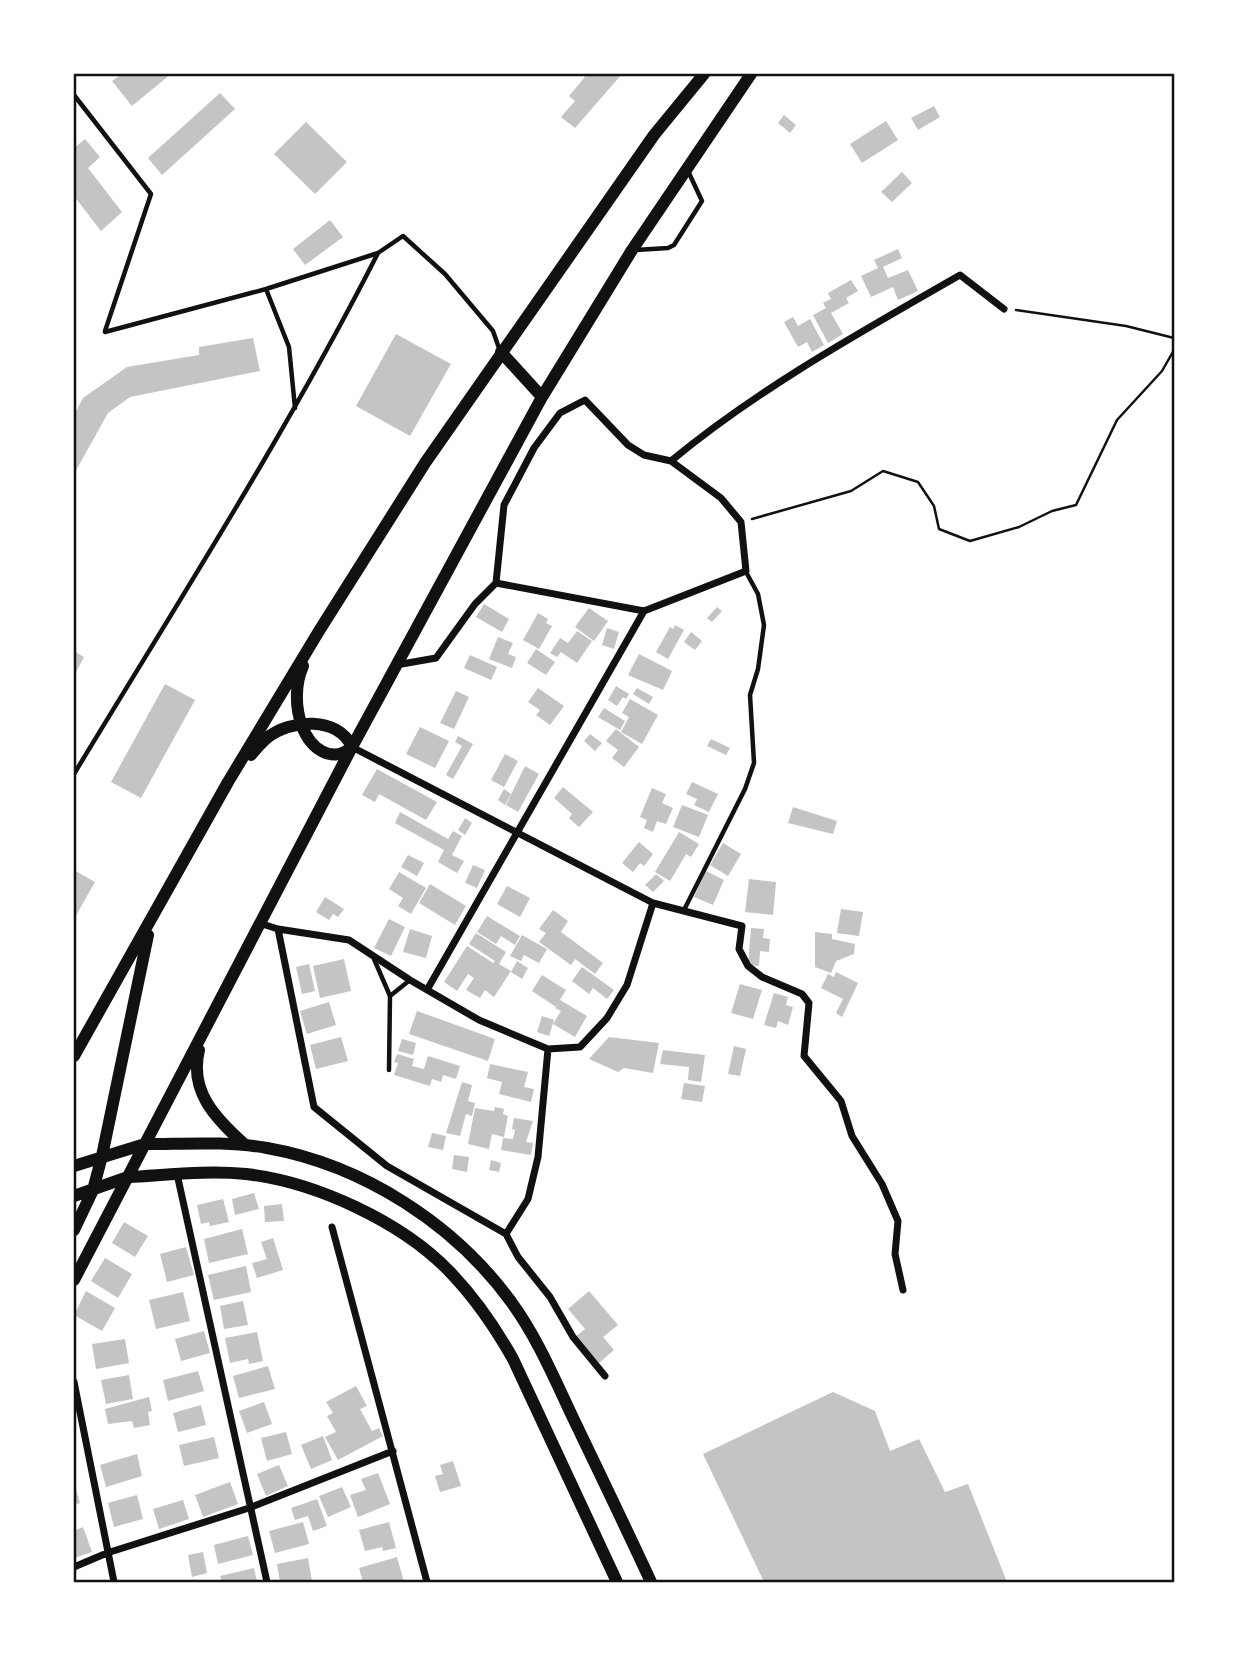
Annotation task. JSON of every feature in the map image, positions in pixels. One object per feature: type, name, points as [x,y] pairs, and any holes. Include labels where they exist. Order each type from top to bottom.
[{"type":"main road","points":[[75,1050],[228,782],[425,463],[654,135],[704,74]]},
{"type":"main road","points":[[74,1280],[352,747],[542,397],[632,250],[751,74]]},
{"type":"main road","points":[[500,352],[542,397]]},
{"type":"main road","points":[[319,631],[298,680],[297,697],[302,724],[314,743],[328,755],[338,756],[352,747]]},
{"type":"main road","points":[[228,782],[266,738],[302,724],[317,724],[339,730],[352,747]]},
{"type":"main road","points":[[74,1230],[93,1189],[102,1156],[141,960],[156,912]]},
{"type":"main road","points":[[203,1032],[196,1062],[200,1089],[206,1104],[223,1125],[244,1144]]},
{"type":"main road","points":[[74,1166],[145,1144],[244,1144],[315,1160],[379,1188],[436,1225],[479,1262],[512,1303],[539,1346],[651,1583]]},
{"type":"main road","points":[[74,1196],[128,1177],[223,1172],[248,1174],[288,1181],[327,1194],[375,1217],[411,1240],[448,1270],[484,1311],[513,1359],[617,1583]]},
{"type":"street","points":[[671,461],[710,429],[811,362],[960,275],[1004,309]]},
{"type":"street","points":[[396,665],[436,658],[475,604],[496,583],[504,505],[534,449],[560,413],[585,400],[628,445],[644,455],[671,461],[721,498],[741,522],[746,571],[643,611],[496,583]]},
{"type":"street","points":[[427,990],[643,611]]},
{"type":"street","points":[[352,747],[653,902],[742,926],[739,949],[748,966],[762,977],[802,994],[809,1003],[804,1056],[841,1101],[852,1136],[882,1184],[893,1209],[898,1221],[895,1254],[903,1290]]},
{"type":"street","points":[[259,923],[278,929],[349,940],[479,1020],[548,1049],[580,1047],[607,1018],[627,985],[653,902]]},
{"type":"street","points":[[278,929],[314,1107],[387,1166],[506,1234],[517,1257],[550,1297],[573,1337],[605,1376]]},
{"type":"street","points":[[506,1234],[528,1199],[538,1157],[548,1049]]},
{"type":"street","points":[[177,1174],[267,1583]]},
{"type":"street","points":[[332,1227],[427,1583]]},
{"type":"street","points":[[74,1382],[114,1583]]},
{"type":"street","points":[[74,1567],[107,1553],[249,1508],[393,1451]]},
{"type":"lane","points":[[74,94],[151,194],[105,332],[266,289],[378,253],[403,236],[445,274],[493,331],[500,352]]},
{"type":"lane","points":[[632,250],[668,248],[674,245],[702,201],[686,168]]},
{"type":"lane","points":[[74,774],[295,409],[378,253]]},
{"type":"lane","points":[[266,289],[289,347],[295,409]]},
{"type":"lane","points":[[684,910],[745,789],[754,763],[750,695],[758,669],[764,625],[758,594],[746,571]]},
{"type":"lane","points":[[373,956],[390,996],[390,1070]]},
{"type":"lane","points":[[390,996],[410,980]]},
{"type":"path","points":[[1004,309],[1126,326],[1174,338]]},
{"type":"path","points":[[741,522],[851,491],[883,471],[918,482],[933,506],[939,529],[970,541],[1019,527],[1052,510],[1076,505],[1117,420],[1162,371],[1174,350]]},
{"type":"building","points":[[122,74],[171,74],[132,106],[112,81]]},
{"type":"building","points":[[581,74],[622,74],[575,128],[561,117],[575,101],[569,96],[585,77]]},
{"type":"building","points":[[220,93],[235,109],[162,175],[148,158]]},
{"type":"building","points":[[934,106],[940,117],[918,130],[911,118]]},
{"type":"building","points":[[784,115],[796,125],[790,133],[778,123]]},
{"type":"building","points":[[886,121],[898,140],[862,163],[850,144]]},
{"type":"building","points":[[306,122],[347,162],[315,194],[274,154]]},
{"type":"building","points":[[85,139],[100,157],[88,168],[122,212],[101,231],[74,196],[74,148]]},
{"type":"building","points":[[902,172],[912,183],[892,202],[881,192]]},
{"type":"building","points":[[330,220],[343,237],[305,265],[293,249]]},
{"type":"building","points":[[898,249],[902,258],[883,267],[888,278],[908,270],[918,291],[898,300],[893,287],[871,297],[861,276],[878,268],[874,260]]},
{"type":"building","points":[[851,280],[858,291],[846,298],[849,303],[831,313],[843,334],[828,343],[813,315],[826,308],[823,303],[831,299],[828,293]]},
{"type":"building","points":[[793,317],[798,326],[810,319],[824,345],[812,352],[807,342],[798,347],[784,322]]},
{"type":"building","points":[[396,334],[451,364],[410,436],[356,406]]},
{"type":"building","points":[[253,338],[260,371],[130,397],[108,413],[74,474],[74,415],[83,398],[127,367],[199,355],[199,347]]},
{"type":"building","points":[[484,604],[509,619],[502,632],[476,617]]},
{"type":"building","points":[[717,607],[722,611],[712,622],[707,618]]},
{"type":"building","points":[[589,608],[608,621],[594,641],[575,627]]},
{"type":"building","points":[[538,613],[548,619],[546,623],[552,626],[539,649],[523,640]]},
{"type":"building","points":[[675,625],[684,630],[668,659],[656,652],[670,627],[673,629]]},
{"type":"building","points":[[607,628],[619,632],[614,649],[602,645]]},
{"type":"building","points":[[577,631],[592,641],[577,663],[561,652],[557,657],[550,653],[560,638],[568,643]]},
{"type":"building","points":[[691,632],[702,641],[695,650],[684,642]]},
{"type":"building","points":[[498,637],[513,643],[508,654],[516,657],[512,668],[489,659]]},
{"type":"building","points":[[536,649],[555,662],[546,675],[527,663]]},
{"type":"building","points":[[74,651],[84,657],[74,676]]},
{"type":"building","points":[[639,654],[672,671],[663,690],[628,675]]},
{"type":"building","points":[[470,655],[497,667],[491,680],[464,668]]},
{"type":"building","points":[[165,684],[195,700],[141,798],[111,782]]},
{"type":"building","points":[[616,686],[629,694],[626,699],[623,697],[617,706],[608,700]]},
{"type":"building","points":[[538,688],[564,706],[550,725],[536,715],[540,710],[528,702]]},
{"type":"building","points":[[637,688],[653,697],[649,704],[633,694]]},
{"type":"building","points":[[456,691],[469,697],[454,729],[440,723]]},
{"type":"building","points":[[630,699],[658,715],[642,744],[621,732],[629,717],[622,713]]},
{"type":"building","points":[[604,708],[625,721],[620,730],[598,717]]},
{"type":"building","points":[[420,727],[449,741],[435,768],[406,754]]},
{"type":"building","points":[[616,729],[639,747],[624,767],[612,758],[618,750],[606,741]]},
{"type":"building","points":[[590,734],[602,743],[595,751],[584,741]]},
{"type":"building","points":[[458,736],[473,744],[453,779],[446,775],[462,746],[455,742]]},
{"type":"building","points":[[711,739],[730,748],[726,755],[707,746]]},
{"type":"building","points":[[505,754],[518,761],[504,787],[491,780]]},
{"type":"building","points":[[525,766],[539,774],[518,812],[506,805]]},
{"type":"building","points":[[377,769],[437,802],[426,820],[379,794],[375,802],[362,795]]},
{"type":"building","points":[[692,782],[718,794],[709,812],[694,805],[697,799],[686,794]]},
{"type":"building","points":[[563,787],[593,812],[579,827],[569,818],[572,814],[554,798]]},
{"type":"building","points":[[652,788],[666,794],[662,803],[673,808],[666,824],[657,821],[653,832],[644,828],[647,820],[640,817]]},
{"type":"building","points":[[504,789],[511,794],[505,805],[498,800]]},
{"type":"building","points":[[682,805],[708,815],[699,837],[673,827]]},
{"type":"building","points":[[793,807],[837,821],[833,834],[788,823]]},
{"type":"building","points":[[400,812],[448,839],[453,831],[462,836],[452,855],[464,861],[457,873],[438,862],[444,850],[395,823]]},
{"type":"building","points":[[465,818],[472,823],[465,835],[458,830]]},
{"type":"building","points":[[679,832],[699,844],[691,857],[686,854],[670,881],[655,872]]},
{"type":"building","points":[[639,842],[653,854],[644,866],[640,863],[633,872],[622,863]]},
{"type":"building","points":[[723,843],[741,854],[728,876],[710,865]]},
{"type":"building","points":[[408,855],[424,863],[417,876],[401,867]]},
{"type":"building","points":[[473,865],[485,870],[477,888],[465,883]]},
{"type":"building","points":[[74,870],[95,882],[74,919]]},
{"type":"building","points":[[706,871],[724,880],[713,905],[694,897]]},
{"type":"building","points":[[399,872],[426,888],[411,914],[398,906],[403,898],[389,889]]},
{"type":"building","points":[[656,874],[664,881],[653,892],[645,885]]},
{"type":"building","points":[[749,879],[776,882],[773,915],[745,912]]},
{"type":"building","points":[[430,884],[466,906],[455,925],[419,903]]},
{"type":"building","points":[[507,886],[530,898],[520,917],[497,904]]},
{"type":"building","points":[[325,897],[344,909],[338,917],[333,914],[329,920],[316,912]]},
{"type":"building","points":[[841,909],[863,912],[859,936],[837,933]]},
{"type":"building","points":[[553,910],[568,921],[561,932],[603,963],[595,974],[575,959],[571,965],[539,942],[546,933],[539,929]]},
{"type":"building","points":[[487,916],[520,936],[515,945],[501,936],[496,944],[477,932]]},
{"type":"building","points":[[389,919],[405,927],[391,956],[374,948]]},
{"type":"building","points":[[751,928],[764,929],[763,938],[770,939],[769,952],[760,951],[759,966],[748,965]]},
{"type":"building","points":[[410,929],[432,936],[426,958],[403,952]]},
{"type":"building","points":[[815,932],[832,934],[832,939],[855,944],[854,954],[836,961],[831,973],[815,967]]},
{"type":"building","points":[[476,933],[506,952],[499,964],[511,971],[494,997],[485,990],[480,998],[466,990],[474,978],[468,974],[457,991],[444,982],[467,946],[493,963],[495,961],[469,944]]},
{"type":"building","points":[[522,935],[547,949],[539,963],[524,955],[521,961],[510,956]]},
{"type":"building","points":[[344,959],[351,991],[320,998],[313,966]]},
{"type":"building","points":[[517,961],[528,968],[522,979],[511,972]]},
{"type":"building","points":[[309,964],[315,991],[302,994],[296,967]]},
{"type":"building","points":[[582,967],[614,990],[607,999],[593,988],[589,994],[572,981]]},
{"type":"building","points":[[836,972],[858,983],[842,1017],[836,1013],[843,999],[821,988],[828,974],[834,977]]},
{"type":"building","points":[[542,975],[566,990],[560,1000],[587,1016],[575,1037],[553,1024],[561,1011],[532,991]]},
{"type":"building","points":[[740,984],[762,990],[753,1019],[731,1013]]},
{"type":"building","points":[[774,993],[788,997],[786,1005],[793,1007],[788,1025],[778,1021],[776,1028],[764,1025]]},
{"type":"building","points":[[329,1002],[336,1025],[307,1034],[300,1011]]},
{"type":"building","points":[[417,1011],[495,1039],[488,1061],[409,1034]]},
{"type":"building","points":[[542,1016],[554,1020],[549,1036],[537,1032]]},
{"type":"building","points":[[341,1037],[348,1061],[316,1069],[310,1045]]},
{"type":"building","points":[[609,1037],[659,1043],[653,1073],[624,1068],[618,1072],[589,1059]]},
{"type":"building","points":[[402,1039],[416,1043],[413,1055],[398,1051]]},
{"type":"building","points":[[734,1046],[746,1049],[740,1076],[728,1074]]},
{"type":"building","points":[[663,1050],[705,1055],[701,1082],[688,1080],[689,1067],[660,1064]]},
{"type":"building","points":[[397,1054],[414,1059],[412,1066],[424,1069],[428,1056],[460,1066],[456,1079],[443,1075],[441,1082],[432,1079],[430,1086],[394,1075],[398,1063],[394,1062]]},
{"type":"building","points":[[490,1064],[528,1072],[524,1087],[534,1089],[531,1102],[499,1094],[502,1082],[487,1078]]},
{"type":"building","points":[[462,1082],[472,1085],[468,1101],[475,1103],[472,1116],[466,1114],[460,1136],[446,1133]]},
{"type":"building","points":[[684,1083],[705,1086],[702,1102],[681,1099]]},
{"type":"building","points":[[495,1107],[504,1109],[503,1114],[508,1116],[504,1137],[492,1134],[489,1149],[468,1144],[475,1108],[494,1111]]},
{"type":"building","points":[[514,1118],[533,1121],[526,1142],[533,1143],[531,1155],[501,1150],[503,1138],[513,1139]]},
{"type":"building","points":[[432,1133],[446,1136],[443,1150],[428,1147]]},
{"type":"building","points":[[454,1155],[469,1157],[467,1172],[452,1169]]},
{"type":"building","points":[[491,1160],[501,1163],[499,1172],[489,1170]]},
{"type":"building","points":[[254,1193],[259,1209],[235,1215],[232,1199]]},
{"type":"building","points":[[223,1199],[229,1222],[210,1226],[209,1222],[201,1224],[197,1205]]},
{"type":"building","points":[[282,1204],[284,1221],[265,1222],[264,1206]]},
{"type":"building","points":[[124,1222],[148,1236],[135,1257],[112,1243]]},
{"type":"building","points":[[242,1229],[248,1254],[209,1263],[204,1239]]},
{"type":"building","points":[[273,1238],[283,1270],[257,1278],[252,1263],[267,1259],[261,1242]]},
{"type":"building","points":[[186,1247],[194,1275],[167,1282],[160,1254]]},
{"type":"building","points":[[105,1258],[132,1274],[118,1298],[91,1281]]},
{"type":"building","points":[[246,1266],[251,1292],[214,1300],[208,1275]]},
{"type":"building","points":[[86,1291],[115,1308],[102,1331],[74,1315]]},
{"type":"building","points":[[589,1291],[618,1325],[603,1337],[614,1350],[599,1363],[576,1336],[585,1329],[568,1309]]},
{"type":"building","points":[[183,1292],[190,1321],[156,1329],[149,1300]]},
{"type":"building","points":[[243,1301],[248,1325],[224,1329],[220,1306]]},
{"type":"building","points":[[204,1331],[210,1353],[181,1361],[175,1339]]},
{"type":"building","points":[[257,1332],[263,1361],[249,1364],[248,1359],[230,1363],[225,1338]]},
{"type":"building","points":[[125,1339],[129,1363],[96,1369],[92,1344]]},
{"type":"building","points":[[268,1366],[275,1389],[239,1398],[233,1376]]},
{"type":"building","points":[[198,1371],[204,1391],[168,1401],[163,1380]]},
{"type":"building","points":[[129,1375],[133,1399],[106,1404],[101,1380]]},
{"type":"building","points":[[356,1386],[367,1406],[360,1409],[372,1431],[379,1428],[383,1436],[338,1460],[325,1437],[336,1432],[327,1416],[333,1413],[326,1402]]},
{"type":"building","points":[[833,1392],[875,1411],[890,1451],[919,1439],[945,1492],[968,1484],[1007,1582],[764,1582],[703,1454]]},
{"type":"building","points":[[149,1397],[152,1411],[148,1412],[150,1425],[134,1428],[132,1421],[108,1424],[105,1409]]},
{"type":"building","points":[[264,1402],[272,1424],[247,1433],[239,1411]]},
{"type":"building","points":[[201,1405],[206,1425],[178,1432],[173,1413]]},
{"type":"building","points":[[286,1432],[292,1454],[267,1461],[261,1438]]},
{"type":"building","points":[[323,1436],[332,1460],[311,1469],[301,1445]]},
{"type":"building","points":[[214,1437],[219,1458],[184,1466],[179,1445]]},
{"type":"building","points":[[137,1454],[142,1476],[106,1487],[100,1465]]},
{"type":"building","points":[[453,1461],[461,1486],[440,1492],[435,1476],[443,1474],[440,1465]]},
{"type":"building","points":[[279,1465],[288,1486],[266,1496],[257,1474]]},
{"type":"building","points":[[378,1473],[390,1504],[358,1517],[350,1495],[366,1490],[361,1479]]},
{"type":"building","points":[[74,1482],[80,1503],[74,1505]]},
{"type":"building","points":[[230,1482],[238,1504],[203,1517],[195,1495]]},
{"type":"building","points":[[342,1487],[351,1507],[328,1517],[319,1496]]},
{"type":"building","points":[[137,1495],[143,1519],[114,1527],[108,1503]]},
{"type":"building","points":[[317,1499],[327,1526],[313,1531],[308,1516],[295,1520],[291,1508]]},
{"type":"building","points":[[183,1500],[189,1519],[159,1529],[153,1509]]},
{"type":"building","points":[[303,1522],[309,1544],[275,1553],[269,1531]]},
{"type":"building","points":[[389,1522],[396,1548],[383,1551],[382,1547],[365,1551],[359,1530]]},
{"type":"building","points":[[83,1527],[92,1552],[74,1558],[74,1531]]},
{"type":"building","points":[[248,1536],[253,1555],[218,1564],[214,1545]]},
{"type":"building","points":[[203,1552],[207,1573],[192,1577],[188,1555]]},
{"type":"building","points":[[397,1557],[404,1582],[363,1582],[359,1568]]},
{"type":"building","points":[[308,1558],[312,1581],[280,1582],[277,1564]]},
{"type":"building","points":[[254,1568],[257,1582],[222,1582],[220,1576]]}]
